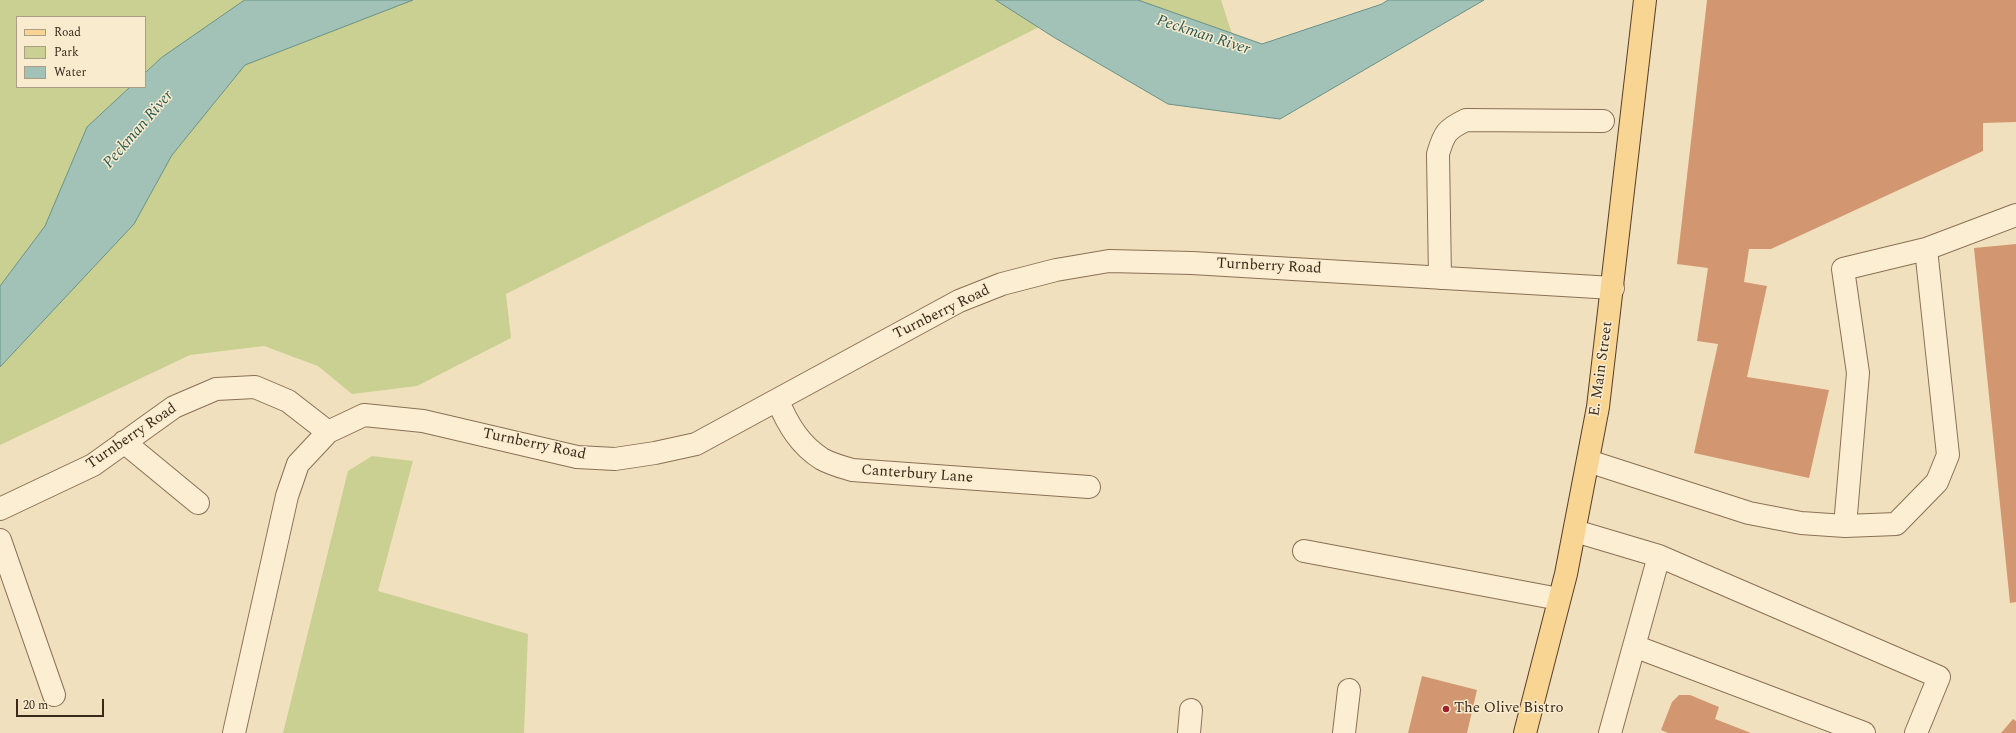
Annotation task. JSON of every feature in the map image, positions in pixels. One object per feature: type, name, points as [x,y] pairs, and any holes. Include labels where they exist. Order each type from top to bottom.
[{"type":"main road","name":"E. Main Street","points":[[1525,733],[1575,531],[1598,407],[1613,288],[1645,0]]},
{"type":"street","points":[[1440,278],[1438,154],[1443,137],[1450,127],[1466,120],[1603,121]]},
{"type":"street","points":[[1845,526],[1858,373],[1843,270],[1926,249],[2016,215]]},
{"type":"street","points":[[1588,461],[1749,513],[1801,523],[1845,526],[1896,524],[1937,482],[1948,455],[1926,249]]},
{"type":"street","name":"Turnberry Road","points":[[234,733],[287,496],[298,464],[328,432],[364,415],[423,421],[577,457],[615,459],[655,453],[696,444],[778,401],[827,372],[958,301],[1002,284],[1056,270],[1110,261],[1162,262],[1613,288]]},
{"type":"street","name":"Turnberry Road","points":[[0,508],[93,465],[174,407],[216,390],[255,387],[288,401],[328,432]]},
{"type":"street","name":"Canterbury Lane","points":[[778,401],[786,419],[800,441],[823,460],[852,470],[1088,487]]},
{"type":"street","points":[[124,442],[198,503]]},
{"type":"street","points":[[1575,531],[1659,556],[1939,677],[1916,733]]},
{"type":"street","points":[[0,540],[54,695]]},
{"type":"street","points":[[1304,551],[1559,599]]},
{"type":"street","points":[[1610,733],[1659,556]]},
{"type":"street","points":[[1634,646],[1864,733]]},
{"type":"street","points":[[1344,733],[1349,690]]},
{"type":"street","points":[[1189,733],[1191,710]]},
{"type":"green space","points":[[0,0],[245,0],[161,58],[146,72],[146,16],[16,16],[16,88],[129,88],[87,127],[45,226],[0,286]]},
{"type":"green space","points":[[413,0],[996,0],[1039,27],[506,294],[511,338],[417,386],[352,394],[318,366],[264,346],[190,355],[0,445],[0,367],[134,224],[172,155],[245,65]]},
{"type":"green space","points":[[1138,0],[1221,0],[1232,34]]},
{"type":"green space","points":[[372,456],[413,461],[378,591],[528,634],[524,733],[283,733],[348,471]]},
{"type":"water","name":"Peckman River","points":[[245,0],[413,0],[245,65],[172,155],[134,224],[0,367],[0,286],[45,226],[87,127],[129,88],[146,88],[146,72],[161,58]]},
{"type":"water","name":"Peckman River","points":[[996,0],[1138,0],[1262,44],[1382,4],[1388,0],[1484,0],[1280,119],[1168,104],[1055,38]]},
{"type":"building","points":[[1707,0],[2016,0],[2016,122],[1983,123],[1983,151],[1771,249],[1749,249],[1744,282],[1767,286],[1747,377],[1829,390],[1809,478],[1694,453],[1718,344],[1697,341],[1708,268],[1677,264]]},
{"type":"building","points":[[2016,244],[2016,602],[2010,603],[1974,248]]},
{"type":"building","points":[[1422,676],[1477,690],[1467,733],[1408,733]]},
{"type":"building","points":[[1679,695],[1690,695],[1719,707],[1715,719],[1751,733],[1668,733],[1661,730],[1672,702]]},
{"type":"building","points":[[2013,719],[2016,721],[2016,733],[2001,733]]},
{"type":"place","name":"The Olive Bistro","points":[[1446,709]]}]
